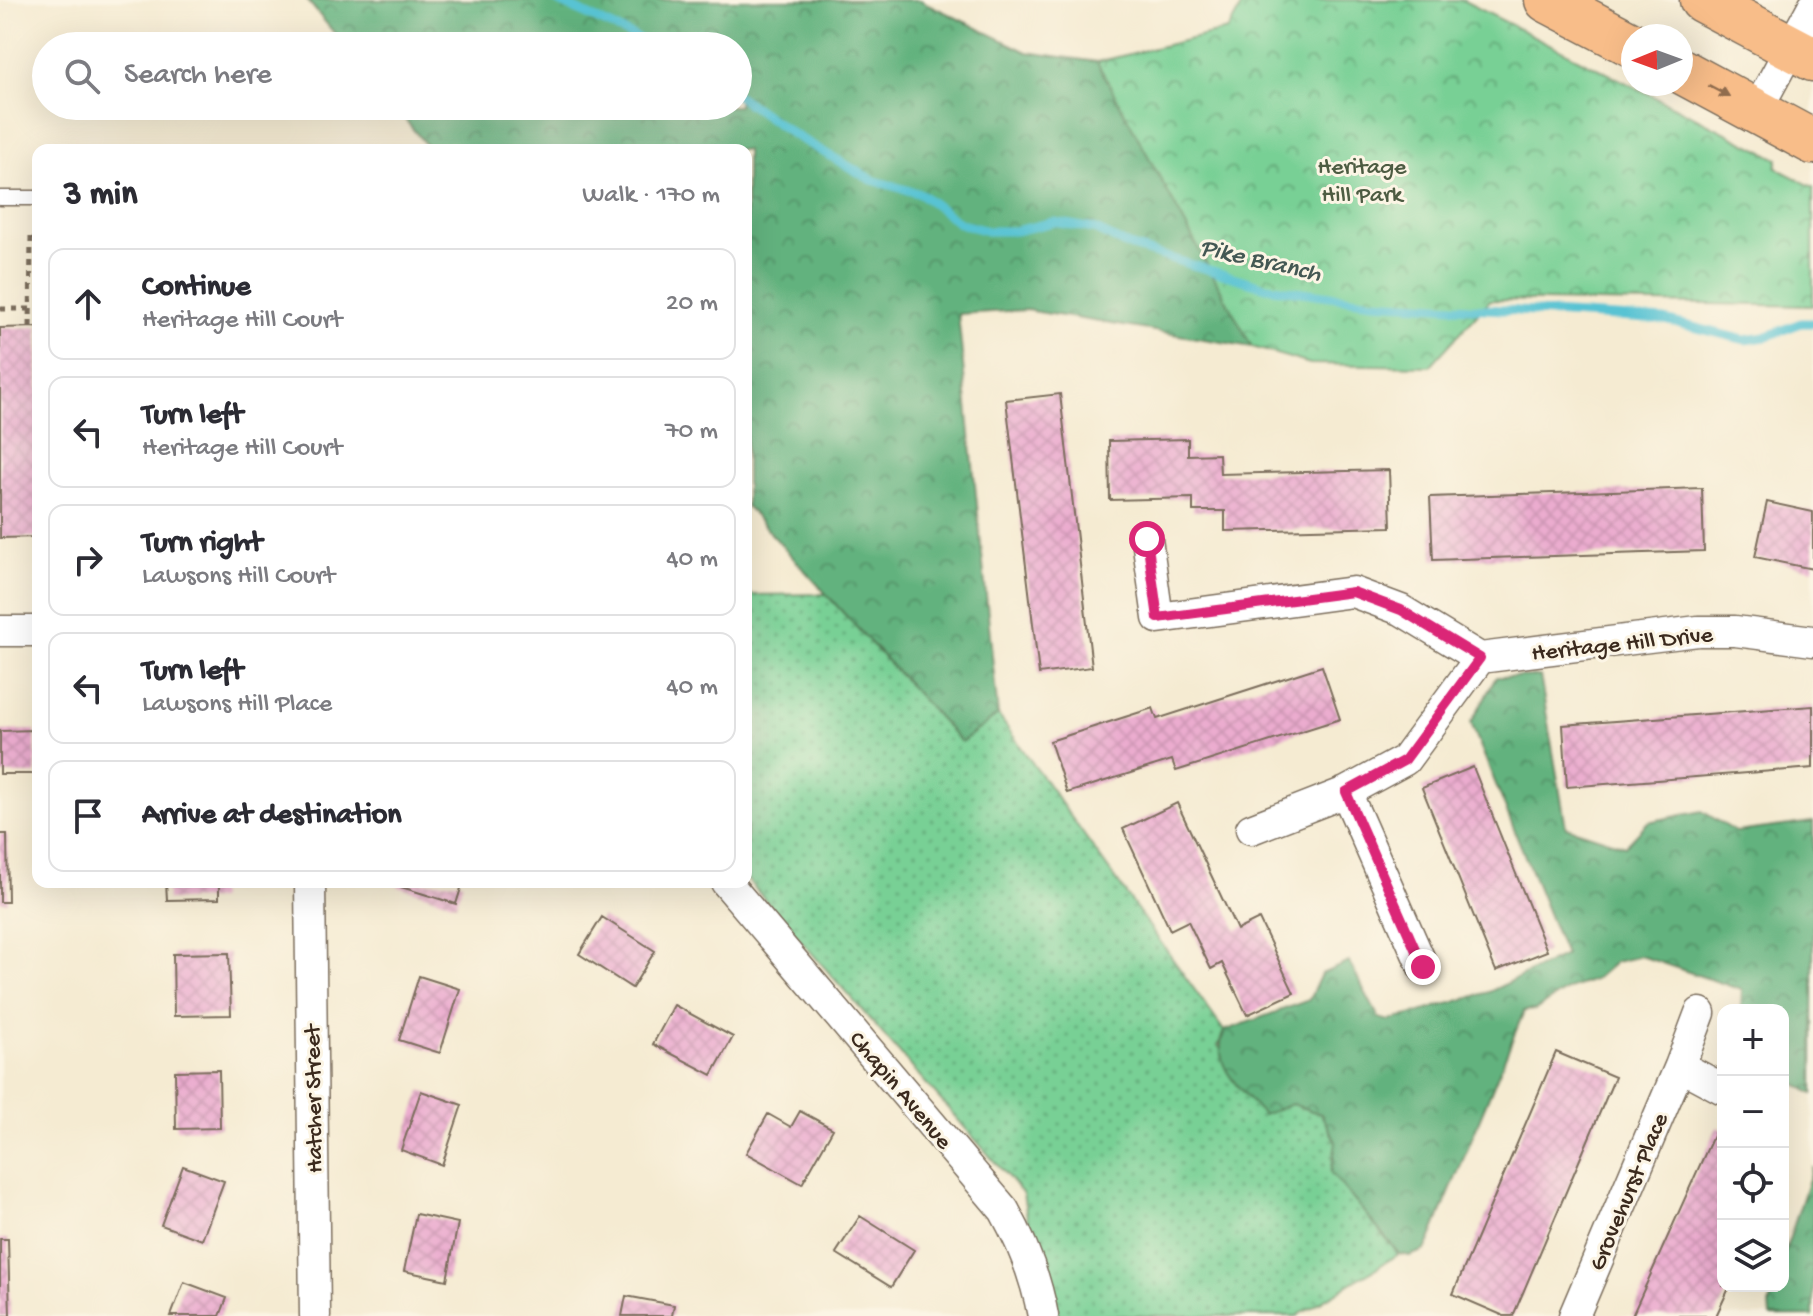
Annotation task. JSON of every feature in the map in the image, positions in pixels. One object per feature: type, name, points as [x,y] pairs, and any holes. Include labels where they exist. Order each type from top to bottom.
[{"type":"main road","points":[[1547,0],[1621,39]]},
{"type":"main road","points":[[1702,0],[1801,53]]},
{"type":"main road","points":[[1693,77],[1813,142]]},
{"type":"street","points":[[1757,110],[1801,53],[1813,6]]},
{"type":"street","points":[[1147,539],[1158,618],[1353,592],[1401,610],[1480,658],[1405,760],[1346,792],[1251,829]]},
{"type":"street","points":[[0,631],[32,631]]},
{"type":"street","name":"Heritage Hill Drive","points":[[1480,658],[1698,631],[1735,631],[1813,641]]},
{"type":"street","points":[[1346,792],[1423,967]]},
{"type":"street","name":"Hatcher Street","points":[[310,888],[315,1316]]},
{"type":"street","name":"Chapin Avenue","points":[[731,888],[1004,1210],[1021,1240],[1038,1287],[1043,1316]]},
{"type":"street","name":"Grovehurst Place","points":[[1574,1316],[1700,1013]]},
{"type":"street","points":[[1680,1066],[1717,1086]]},
{"type":"lane","points":[[0,198],[32,198]]},
{"type":"path","points":[[30,327],[31,237]]},
{"type":"path","points":[[0,309],[30,309]]},
{"type":"green space","points":[[307,0],[920,0],[1027,52],[1097,62],[1252,347],[1026,310],[958,314],[998,715],[961,742],[752,513],[752,144],[425,144],[405,120],[752,120],[752,32],[333,32]]},
{"type":"green space","name":"Heritage Hill Park","points":[[1245,0],[1462,0],[1621,80],[1621,96],[1653,96],[1778,159],[1776,168],[1813,187],[1813,306],[1490,300],[1430,366],[1310,364],[1252,347],[1097,62],[1228,30]]},
{"type":"green space","points":[[826,594],[961,742],[998,715],[1224,1031],[1218,1046],[1292,1104],[1321,1114],[1337,1142],[1331,1173],[1399,1254],[1297,1316],[1044,1316],[1023,1194],[752,885],[752,595]]},
{"type":"green space","points":[[1540,676],[1566,827],[1625,846],[1648,822],[1702,811],[1736,832],[1813,822],[1813,1094],[1789,1080],[1789,1004],[1741,1004],[1742,990],[1641,956],[1615,962],[1594,980],[1568,989],[1535,1010],[1524,1011],[1430,1240],[1425,1250],[1410,1256],[1399,1254],[1331,1173],[1336,1142],[1321,1114],[1292,1104],[1263,1115],[1224,1066],[1221,1044],[1224,1031],[1309,1000],[1321,974],[1349,962],[1379,1018],[1389,1021],[1489,992],[1565,955],[1471,723],[1496,677]]},
{"type":"green space","points":[[1813,1167],[1813,1316],[1770,1316],[1772,1292],[1789,1292],[1789,1240]]},
{"type":"building","points":[[32,327],[32,537],[0,538],[0,328]]},
{"type":"building","points":[[1060,394],[1092,667],[1039,674],[1006,400]]},
{"type":"building","points":[[1188,439],[1188,455],[1219,454],[1220,474],[1389,470],[1391,527],[1225,531],[1225,511],[1193,511],[1193,498],[1110,500],[1109,441]]},
{"type":"building","points":[[1702,488],[1704,551],[1433,560],[1430,497]]},
{"type":"building","points":[[1767,502],[1813,512],[1813,569],[1755,557]]},
{"type":"building","points":[[1322,666],[1340,719],[1176,771],[1172,760],[1067,793],[1050,741],[1153,708],[1157,719]]},
{"type":"building","points":[[1813,706],[1813,768],[1567,787],[1563,725]]},
{"type":"building","points":[[32,730],[32,774],[0,774],[0,731]]},
{"type":"building","points":[[1473,767],[1547,951],[1496,971],[1422,788]]},
{"type":"building","points":[[1177,803],[1237,930],[1259,919],[1294,993],[1247,1015],[1222,963],[1211,969],[1188,921],[1170,930],[1123,829]]},
{"type":"building","points":[[0,834],[7,834],[8,902],[0,902]]},
{"type":"building","points":[[166,888],[219,888],[219,899],[167,900]]},
{"type":"building","points":[[404,888],[461,888],[456,904]]},
{"type":"building","points":[[602,917],[655,951],[632,988],[579,954]]},
{"type":"building","points":[[229,953],[231,1015],[174,1016],[173,954]]},
{"type":"building","points":[[419,976],[460,989],[440,1053],[399,1040]]},
{"type":"building","points":[[674,1005],[733,1037],[712,1075],[653,1044]]},
{"type":"building","points":[[1556,1052],[1615,1077],[1513,1316],[1504,1316],[1453,1294]]},
{"type":"building","points":[[219,1070],[220,1128],[176,1129],[175,1071]]},
{"type":"building","points":[[421,1091],[462,1105],[442,1165],[401,1150]]},
{"type":"building","points":[[800,1111],[833,1129],[802,1184],[746,1153],[768,1114],[791,1127]]},
{"type":"building","points":[[1717,1127],[1717,1292],[1727,1292],[1716,1316],[1632,1316]]},
{"type":"building","points":[[183,1166],[224,1181],[202,1240],[161,1225]]},
{"type":"building","points":[[416,1214],[458,1223],[447,1280],[404,1271]]},
{"type":"building","points":[[860,1216],[914,1250],[891,1287],[836,1253]]},
{"type":"building","points":[[0,1239],[8,1239],[10,1316],[0,1316]]},
{"type":"building","points":[[184,1282],[227,1298],[220,1316],[171,1316]]},
{"type":"building","points":[[626,1296],[674,1305],[672,1316],[622,1316]]},
{"type":"waterway","name":"Pike Branch","points":[[555,0],[624,32]]},
{"type":"waterway","name":"Pike Branch","points":[[752,106],[794,135],[872,180],[921,194],[959,223],[987,231],[1015,231],[1054,222],[1094,229],[1129,246],[1266,287],[1373,302],[1665,320],[1745,340],[1765,337],[1801,323],[1813,323]]},
{"type":"route","points":[[1147,539],[1158,618],[1353,592],[1401,610],[1480,658],[1405,760],[1346,792],[1423,967]]}]
